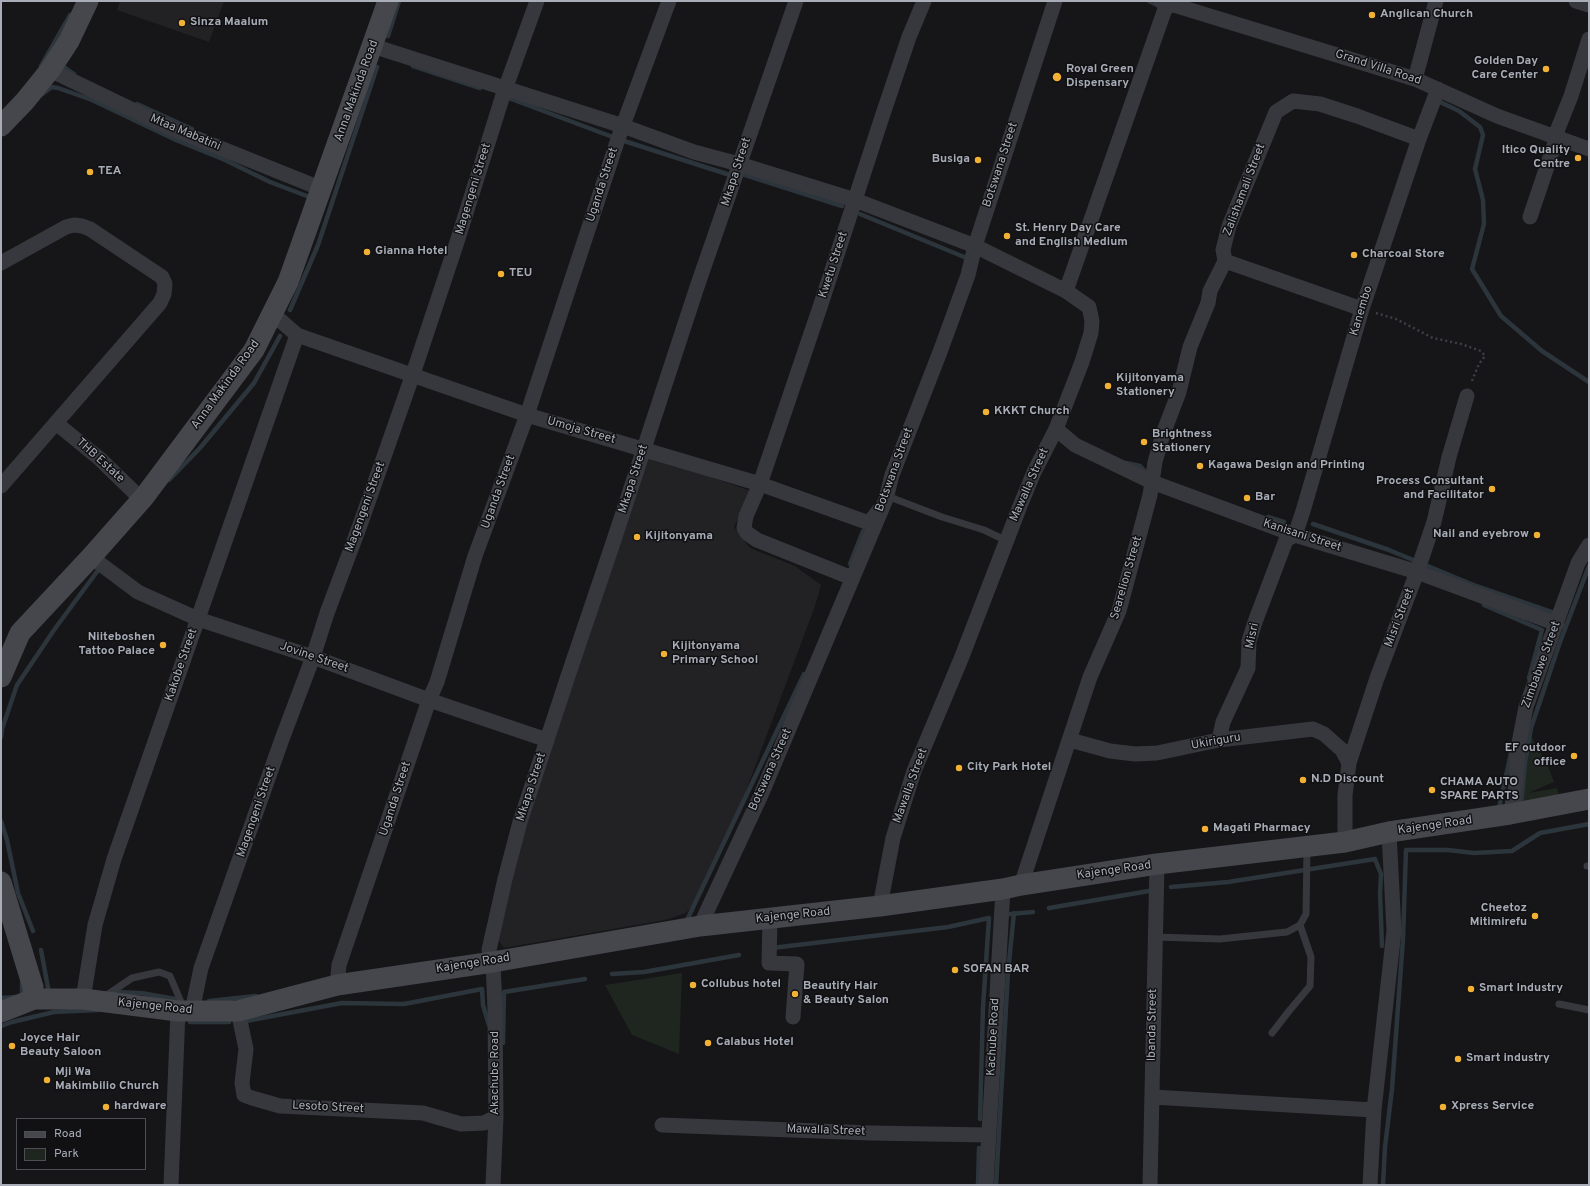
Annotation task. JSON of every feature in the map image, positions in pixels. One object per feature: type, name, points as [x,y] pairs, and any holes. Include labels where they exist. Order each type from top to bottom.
[{"type":"street","points":[[1,126],[25,101],[50,70],[69,41],[88,1]]},
{"type":"street","name":"Anna Makinda Road","points":[[1,677],[20,633],[91,558],[144,497],[254,350],[288,282],[388,1]]},
{"type":"street","name":"Magengeni Street","points":[[171,1185],[185,1011],[282,739],[313,657],[327,612],[413,374],[457,242],[505,88],[537,1]]},
{"type":"street","name":"Uganda Street","points":[[337,984],[339,965],[429,700],[437,682],[475,556],[527,415],[623,126],[669,1]]},
{"type":"street","name":"Mkapa Street","points":[[493,962],[489,950],[504,879],[520,822],[643,449],[739,164],[796,1]]},
{"type":"street","name":"Kwetu Street","points":[[852,578],[757,540],[747,533],[744,528],[746,516],[760,484],[882,117],[924,1]]},
{"type":"street","name":"Botswana Street","points":[[700,926],[764,788],[886,498],[892,475],[968,275],[1055,1]]},
{"type":"street","points":[[1415,79],[1436,1]]},
{"type":"street","points":[[1576,1],[1589,5]]},
{"type":"street","points":[[1066,291],[1166,3]]},
{"type":"street","name":"Grand Villa Road","points":[[1166,3],[1415,79],[1497,116],[1589,149]]},
{"type":"street","points":[[1530,217],[1555,143],[1559,139],[1557,131],[1571,96],[1589,39]]},
{"type":"street","name":"Mawalla Street","points":[[373,46],[623,126],[694,152],[739,164],[855,200],[976,246],[1066,291],[1089,307],[1092,321],[1091,333],[1082,362],[1056,429],[1034,472],[961,659],[914,771],[893,838],[880,906]]},
{"type":"street","name":"Mtaa Mabatini","points":[[50,70],[168,127],[322,189]]},
{"type":"street","name":"Kanembo","points":[[1295,535],[1362,309],[1418,139],[1438,89]]},
{"type":"street","name":"Zalishamali Street","points":[[1152,482],[1155,462],[1163,434],[1179,392],[1190,347],[1208,303],[1210,292],[1225,261],[1223,250],[1229,226],[1270,123],[1276,112],[1294,101],[1320,104],[1358,116],[1418,139]]},
{"type":"street","points":[[1,263],[66,227],[74,225],[82,226],[90,229],[162,277],[165,284],[164,294],[160,303],[1,486]]},
{"type":"street","points":[[1225,261],[1362,309]]},
{"type":"street","name":"Umoja Street","points":[[273,314],[297,335],[413,374],[527,415],[760,484],[869,523],[886,498]]},
{"type":"street","name":"Kakobe Street","points":[[91,1000],[95,925],[114,859],[297,335]]},
{"type":"street","name":"Misri Street","points":[[1345,842],[1345,795],[1349,763],[1377,678],[1434,522],[1448,463],[1467,396]]},
{"type":"street","name":"THB Estate","points":[[56,422],[100,459],[137,495],[144,497]]},
{"type":"street","name":"Kanisani Street","points":[[1056,429],[1075,445],[1152,482],[1295,535],[1417,572],[1557,624]]},
{"type":"street","name":"Searelion Street","points":[[1012,887],[1070,740],[1090,677],[1119,611],[1150,495],[1152,482]]},
{"type":"street","name":"Misri","points":[[1219,740],[1223,722],[1248,668],[1249,641],[1255,622],[1286,540],[1295,535]]},
{"type":"street","name":"Zimbabwe Street","points":[[1510,814],[1515,792],[1518,748],[1526,707],[1578,563],[1589,545]]},
{"type":"street","name":"Jovine Street","points":[[91,558],[138,592],[198,619],[313,657],[429,700],[547,740]]},
{"type":"street","name":"Ukiriguru","points":[[1070,740],[1110,751],[1135,754],[1157,753],[1219,740],[1313,729],[1324,734],[1342,750],[1349,763]]},
{"type":"street","name":"Kajenge Road","points":[[1,1012],[34,994],[185,1011],[238,1011],[337,984],[493,962],[700,926],[880,906],[1157,864],[1345,842],[1389,832],[1510,814],[1589,799]]},
{"type":"street","points":[[1370,1185],[1374,1110],[1394,931],[1389,832]]},
{"type":"street","name":"Ibanda Street","points":[[1150,1185],[1157,864]]},
{"type":"street","points":[[1,882],[34,994]]},
{"type":"street","name":"Kachube Road","points":[[986,1185],[989,1135],[1012,887]]},
{"type":"street","points":[[770,918],[769,963],[797,964],[793,1017]]},
{"type":"street","name":"Akachube Road","points":[[493,962],[496,1117],[493,1185]]},
{"type":"street","name":"Lesoto Street","points":[[238,1011],[246,1049],[242,1083],[244,1095],[280,1106],[423,1113],[461,1124],[484,1124],[496,1117]]},
{"type":"street","points":[[1152,1097],[1374,1110]]},
{"type":"street","name":"Mawalla Street","points":[[662,1125],[870,1133],[989,1135]]},
{"type":"lane","points":[[886,498],[984,530],[1007,541]]},
{"type":"lane","points":[[1155,937],[1220,938],[1287,932],[1300,925],[1306,914],[1307,847]]},
{"type":"lane","points":[[1272,1034],[1310,986],[1311,957],[1300,925]]},
{"type":"lane","points":[[91,1000],[132,978],[159,972],[170,976],[185,1011]]},
{"type":"lane","points":[[1559,1004],[1589,1010]]},
{"type":"path","points":[[1362,309],[1396,320],[1432,338],[1460,344],[1481,351],[1484,356],[1479,364],[1467,396]]},
{"type":"shaded area","name":"Sinza Maalum","points":[[120,1],[224,1],[209,42],[117,10]]},
{"type":"shaded area","name":"Kijitonyama Primary School","points":[[638,452],[751,491],[734,527],[750,548],[795,566],[821,585],[815,606],[741,804],[700,897],[686,913],[665,920],[504,948],[488,926]]},
{"type":"green space","points":[[1529,733],[1548,766],[1554,782],[1528,793],[1557,788],[1559,795],[1525,803],[1520,798]]},
{"type":"green space","points":[[682,973],[679,1054],[632,1035],[605,985]]},
{"type":"waterway","points":[[388,36],[399,1]]},
{"type":"waterway","points":[[1149,1],[1159,6]]},
{"type":"waterway","points":[[41,66],[70,15]]},
{"type":"waterway","points":[[61,65],[74,74]]},
{"type":"waterway","points":[[413,66],[480,88]]},
{"type":"waterway","points":[[290,310],[318,245],[377,67]]},
{"type":"waterway","points":[[41,95],[52,87],[92,100],[270,182],[312,198]]},
{"type":"waterway","points":[[506,97],[618,139],[730,175],[733,173]]},
{"type":"waterway","points":[[1436,100],[1459,111],[1480,127],[1483,135],[1475,169],[1483,200],[1484,224],[1472,269],[1501,316],[1542,351],[1589,382]]},
{"type":"waterway","points":[[137,104],[192,129]]},
{"type":"waterway","points":[[739,173],[842,206]]},
{"type":"waterway","points":[[860,214],[969,259]]},
{"type":"waterway","points":[[169,480],[200,448],[254,383],[280,336]]},
{"type":"waterway","points":[[1126,463],[1140,466],[1147,474]]},
{"type":"waterway","points":[[1268,517],[1284,522]]},
{"type":"waterway","points":[[1313,524],[1389,550],[1476,586],[1557,614]]},
{"type":"waterway","points":[[850,564],[863,531]]},
{"type":"waterway","points":[[1521,806],[1525,763],[1531,728],[1560,642],[1589,566]]},
{"type":"waterway","points":[[1,737],[2,729],[17,685],[54,630],[99,569]]},
{"type":"waterway","points":[[1484,605],[1542,630],[1529,678]]},
{"type":"waterway","points":[[687,920],[804,674]]},
{"type":"waterway","points":[[1497,808],[1499,808],[1511,753]]},
{"type":"waterway","points":[[1,821],[7,840],[18,893],[33,931]]},
{"type":"waterway","points":[[1383,1185],[1403,939],[1406,850],[1448,850],[1474,853],[1512,851],[1540,833],[1589,824]]},
{"type":"waterway","points":[[1171,887],[1228,882],[1375,859],[1381,874],[1380,893],[1382,946]]},
{"type":"waterway","points":[[1049,908],[1149,891]]},
{"type":"waterway","points":[[1010,914],[1033,912]]},
{"type":"waterway","points":[[996,1185],[1008,972],[1014,913]]},
{"type":"waterway","points":[[772,948],[948,927],[989,918],[983,1007],[980,1119]]},
{"type":"waterway","points":[[41,950],[49,993]]},
{"type":"waterway","points":[[612,974],[644,972],[739,955]]},
{"type":"waterway","points":[[503,1043],[504,992],[585,979]]},
{"type":"waterway","points":[[22,982],[22,996]]},
{"type":"waterway","points":[[246,1021],[342,1003],[404,1004],[482,989],[483,1005],[489,1025]]},
{"type":"waterway","points":[[112,992],[141,993],[181,1000]]},
{"type":"waterway","points":[[209,1001],[256,996]]},
{"type":"waterway","points":[[1,998],[16,997]]},
{"type":"waterway","points":[[1,1026],[54,1012],[98,1010]]},
{"type":"waterway","points":[[190,1022],[229,1022]]},
{"type":"waterway","points":[[978,1185],[979,1148]]},
{"type":"place","name":"Anglican Church","points":[[1372,15]]},
{"type":"place","name":"Sinza Maalum","points":[[182,23]]},
{"type":"place","name":"Golden Day Care Center","points":[[1546,69]]},
{"type":"place","name":"Royal Green Dispensary","points":[[1057,77]]},
{"type":"place","name":"Itico Quality Centre","points":[[1578,158]]},
{"type":"place","name":"Busiga","points":[[978,160]]},
{"type":"place","name":"TEA","points":[[90,172]]},
{"type":"place","name":"St. Henry Day Care and English Medium","points":[[1007,236]]},
{"type":"place","name":"Gianna Hotel","points":[[367,252]]},
{"type":"place","name":"Charcoal Store","points":[[1354,255]]},
{"type":"place","name":"TEU","points":[[501,274]]},
{"type":"place","name":"Kijitonyama Stationery","points":[[1108,386]]},
{"type":"place","name":"KKKT Church","points":[[986,412]]},
{"type":"place","name":"Brightness Stationery","points":[[1144,442]]},
{"type":"place","name":"Kagawa Design and Printing","points":[[1200,466]]},
{"type":"place","name":"Process Consultant and Facilitator","points":[[1492,489]]},
{"type":"place","name":"Bar","points":[[1247,498]]},
{"type":"place","name":"Nail and eyebrow","points":[[1537,535]]},
{"type":"place","name":"Kijitonyama","points":[[637,537]]},
{"type":"place","name":"Niiteboshen Tattoo Palace","points":[[163,645]]},
{"type":"place","name":"Kijitonyama Primary School","points":[[664,654]]},
{"type":"place","name":"EF outdoor office","points":[[1574,756]]},
{"type":"place","name":"City Park Hotel","points":[[959,768]]},
{"type":"place","name":"N.D Discount","points":[[1303,780]]},
{"type":"place","name":"CHAMA AUTO SPARE PARTS","points":[[1432,790]]},
{"type":"place","name":"Magati Pharmacy","points":[[1205,829]]},
{"type":"place","name":"Cheetoz Mitimirefu","points":[[1535,916]]},
{"type":"place","name":"SOFAN BAR","points":[[955,970]]},
{"type":"place","name":"Collubus hotel","points":[[693,985]]},
{"type":"place","name":"Smart Industry","points":[[1471,989]]},
{"type":"place","name":"Beautify Hair & Beauty Salon","points":[[795,994]]},
{"type":"place","name":"Calabus Hotel","points":[[708,1043]]},
{"type":"place","name":"Joyce Hair Beauty Saloon","points":[[12,1046]]},
{"type":"place","name":"Smart industry","points":[[1458,1059]]},
{"type":"place","name":"Mji Wa Makimbilio Church","points":[[47,1080]]},
{"type":"place","name":"hardware","points":[[106,1107]]},
{"type":"place","name":"Xpress Service","points":[[1443,1107]]}]
